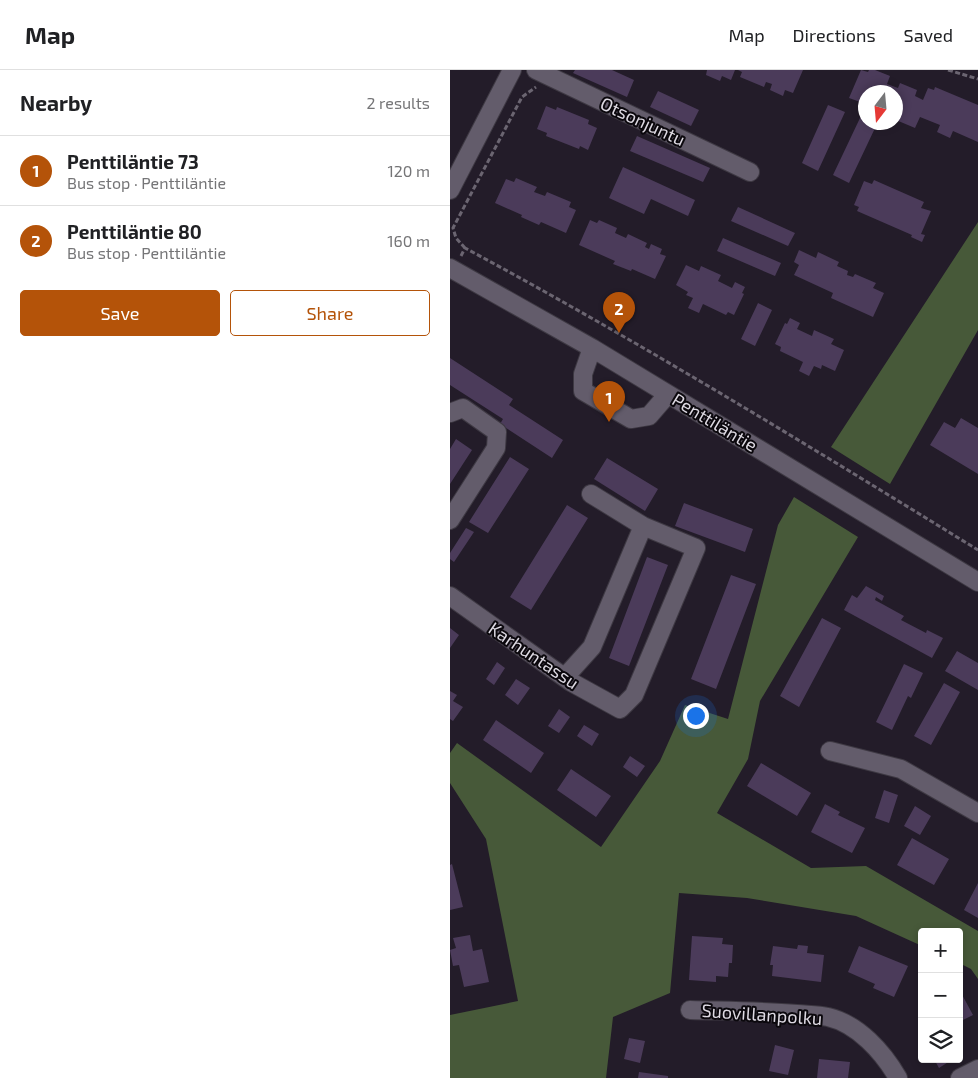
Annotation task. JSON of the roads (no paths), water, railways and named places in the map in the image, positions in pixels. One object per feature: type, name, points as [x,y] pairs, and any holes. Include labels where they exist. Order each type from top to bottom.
[{"type":"street","points":[[450,190],[512,70]]},
{"type":"street","name":"Otsonjuntu","points":[[539,72],[750,172]]},
{"type":"street","name":"Penttiläntie","points":[[452,269],[592,348],[978,582]]},
{"type":"street","points":[[592,348],[583,374],[583,392],[630,419],[649,416],[668,394]]},
{"type":"street","points":[[450,413],[462,408],[497,432],[496,448],[450,520]]},
{"type":"street","points":[[565,677],[592,647],[643,526],[591,494]]},
{"type":"street","name":"Karhuntassu","points":[[450,596],[565,677],[620,709],[634,696],[696,548],[643,526]]},
{"type":"street","points":[[830,750],[901,769],[978,813]]},
{"type":"street","name":"Suovillanpolku","points":[[690,1010],[783,1013],[828,1017],[848,1025],[871,1044],[888,1061],[898,1078]]},
{"type":"street","points":[[960,1078],[978,1069]]},
{"type":"place","name":"Penttiläntie 80","points":[[619,333]]},
{"type":"place","name":"Penttiläntie 73","points":[[609,422]]}]
